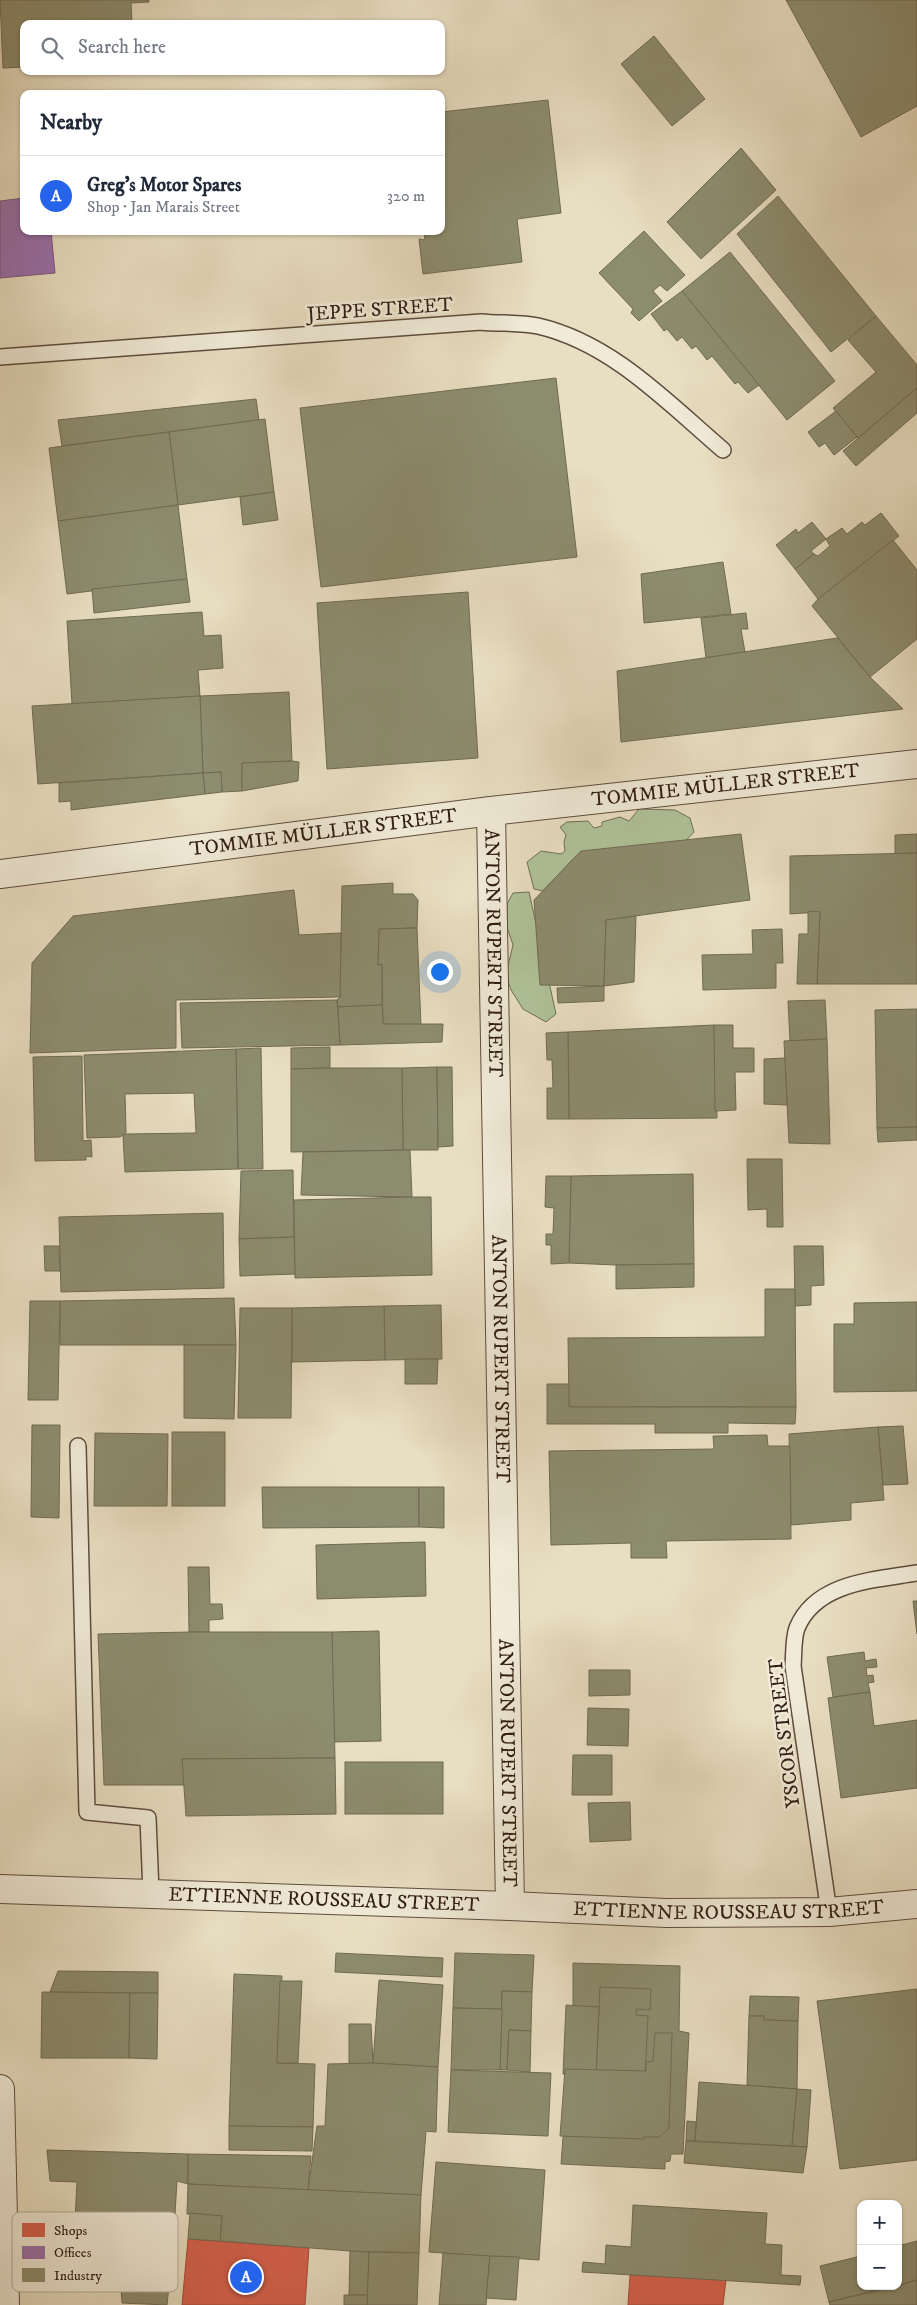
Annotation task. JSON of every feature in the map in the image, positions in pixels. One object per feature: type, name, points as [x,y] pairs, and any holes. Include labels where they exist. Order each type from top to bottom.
[{"type":"street","name":"TOMMIE MÜLLER STREET","points":[[0,874],[491,811],[917,764]]},
{"type":"street","name":"ANTON RUPERT STREET","points":[[491,811],[510,1906]]},
{"type":"street","name":"ETTIENNE ROUSSEAU STREET","points":[[0,1889],[666,1913],[828,1912],[917,1904]]},
{"type":"street","points":[[0,2088],[8,2301]]},
{"type":"lane","name":"JEPPE STREET","points":[[0,357],[481,322],[537,326],[581,341],[625,368],[723,450]]},
{"type":"lane","points":[[78,1446],[87,1812],[148,1818],[151,1894]]},
{"type":"lane","name":"YSCOR STREET","points":[[828,1912],[793,1666],[797,1629],[809,1606],[830,1592],[872,1581],[917,1573]]},
{"type":"green space","points":[[639,809],[675,810],[690,818],[694,832],[677,850],[573,859],[543,891],[534,889],[527,862],[541,851],[561,854],[565,851],[564,842],[566,835],[560,827],[567,822],[588,821],[594,828],[602,826],[602,822],[620,817],[629,821]]},
{"type":"green space","points":[[529,892],[556,1014],[546,1022],[523,1009],[511,990],[506,974],[513,945],[507,927],[507,904],[513,893]]},
{"type":"building: Shops","points":[[188,2239],[309,2248],[305,2305],[182,2305]]},
{"type":"building: Shops","points":[[630,2275],[726,2280],[723,2305],[628,2305]]},
{"type":"building: Offices","points":[[20,198],[20,235],[51,235],[55,273],[0,278],[0,201]]},
{"type":"building: Industry","points":[[0,0],[149,0],[149,2],[131,3],[132,20],[20,20],[20,67],[3,68]]},
{"type":"building: Industry","points":[[786,0],[917,0],[917,106],[861,137]]},
{"type":"building: Industry","points":[[654,36],[705,99],[672,126],[621,64]]},
{"type":"building: Industry","points":[[548,100],[561,213],[517,219],[522,262],[423,274],[419,239],[425,240],[424,235],[445,235],[445,112]]},
{"type":"building: Industry","points":[[741,148],[776,190],[701,259],[667,222]]},
{"type":"building: Industry","points":[[778,196],[876,316],[831,352],[737,234]]},
{"type":"building: Industry","points":[[644,231],[685,275],[667,291],[660,285],[653,291],[662,301],[639,321],[631,313],[633,309],[599,273]]},
{"type":"building: Industry","points":[[730,252],[835,381],[787,420],[682,291]]},
{"type":"building: Industry","points":[[682,291],[759,385],[748,393],[738,382],[735,384],[712,356],[707,360],[696,346],[692,349],[682,337],[677,341],[667,329],[664,331],[651,314]]},
{"type":"building: Industry","points":[[876,316],[917,365],[917,388],[858,438],[833,408],[876,372],[848,340]]},
{"type":"building: Industry","points":[[556,378],[577,557],[321,587],[300,408]]},
{"type":"building: Industry","points":[[917,388],[917,413],[856,466],[843,451]]},
{"type":"building: Industry","points":[[256,399],[259,420],[62,446],[58,420]]},
{"type":"building: Industry","points":[[836,411],[857,437],[834,455],[825,443],[819,447],[808,432]]},
{"type":"building: Industry","points":[[265,419],[274,492],[178,505],[169,432]]},
{"type":"building: Industry","points":[[169,432],[178,505],[58,521],[49,448]]},
{"type":"building: Industry","points":[[274,492],[278,520],[243,525],[240,497]]},
{"type":"building: Industry","points":[[178,505],[187,579],[67,594],[58,521]]},
{"type":"building: Industry","points":[[881,513],[899,536],[818,599],[795,569],[814,554],[818,556],[830,546],[826,539],[842,528],[847,534],[862,522],[865,525]]},
{"type":"building: Industry","points":[[812,522],[826,539],[811,551],[814,554],[795,569],[776,545],[796,529],[798,533]]},
{"type":"building: Industry","points":[[893,540],[917,570],[917,639],[870,677],[812,606],[818,599]]},
{"type":"building: Industry","points":[[723,562],[731,614],[644,623],[641,574]]},
{"type":"building: Industry","points":[[187,579],[190,602],[94,613],[92,589]]},
{"type":"building: Industry","points":[[468,592],[478,758],[327,769],[317,603]]},
{"type":"building: Industry","points":[[202,612],[204,636],[221,635],[223,668],[198,670],[200,696],[72,704],[67,621]]},
{"type":"building: Industry","points":[[746,613],[748,629],[741,629],[745,652],[706,658],[701,618]]},
{"type":"building: Industry","points":[[837,638],[870,677],[903,709],[621,742],[617,671]]},
{"type":"building: Industry","points":[[289,692],[292,761],[242,763],[242,791],[222,792],[221,772],[203,773],[200,696]]},
{"type":"building: Industry","points":[[200,696],[203,773],[38,784],[32,706]]},
{"type":"building: Industry","points":[[299,762],[298,781],[242,791],[242,763]]},
{"type":"building: Industry","points":[[221,772],[222,792],[205,794],[203,773]]},
{"type":"building: Industry","points":[[203,773],[205,794],[71,810],[71,801],[59,802],[59,783]]},
{"type":"building: Industry","points":[[741,834],[750,900],[606,920],[604,986],[540,985],[534,900],[581,851]]},
{"type":"building: Industry","points":[[917,834],[917,853],[895,854],[895,835]]},
{"type":"building: Industry","points":[[917,853],[917,984],[817,984],[820,912],[790,914],[790,856]]},
{"type":"building: Industry","points":[[393,883],[393,894],[413,894],[418,900],[417,928],[379,929],[378,965],[382,964],[382,1005],[338,1007],[337,1000],[340,997],[342,886]]},
{"type":"building: Industry","points":[[294,890],[299,935],[341,933],[340,997],[176,1000],[176,1048],[30,1053],[32,963],[73,916]]},
{"type":"building: Industry","points":[[808,911],[820,912],[817,984],[797,984],[799,934],[808,934]]},
{"type":"building: Industry","points":[[636,916],[634,982],[604,986],[606,920]]},
{"type":"building: Industry","points":[[417,928],[421,1026],[383,1024],[382,964],[378,965],[379,929]]},
{"type":"building: Industry","points":[[782,929],[783,963],[776,963],[776,988],[703,990],[702,955],[753,954],[752,930]]},
{"type":"building: Industry","points":[[604,986],[604,1001],[558,1003],[557,988]]},
{"type":"building: Industry","points":[[337,1000],[340,1045],[182,1048],[180,1003]]},
{"type":"building: Industry","points":[[825,1000],[827,1039],[790,1041],[788,1001]]},
{"type":"building: Industry","points":[[382,1005],[383,1024],[443,1024],[442,1042],[340,1045],[338,1007]]},
{"type":"building: Industry","points":[[917,1009],[917,1127],[877,1128],[875,1010]]},
{"type":"building: Industry","points":[[714,1025],[717,1118],[569,1119],[568,1032]]},
{"type":"building: Industry","points":[[714,1025],[733,1025],[733,1048],[754,1048],[754,1072],[735,1072],[736,1110],[715,1111]]},
{"type":"building: Industry","points":[[568,1032],[569,1119],[547,1119],[547,1088],[553,1088],[552,1060],[547,1060],[546,1033]]},
{"type":"building: Industry","points":[[827,1039],[830,1144],[789,1143],[784,1041]]},
{"type":"building: Industry","points":[[330,1047],[330,1068],[291,1069],[291,1048]]},
{"type":"building: Industry","points":[[261,1048],[263,1169],[238,1169],[236,1049]]},
{"type":"building: Industry","points":[[236,1049],[238,1169],[125,1172],[123,1136],[126,1134],[196,1133],[194,1093],[125,1094],[126,1133],[120,1137],[87,1138],[84,1055]]},
{"type":"building: Industry","points":[[82,1056],[83,1141],[91,1140],[92,1157],[86,1156],[86,1160],[35,1161],[33,1057]]},
{"type":"building: Industry","points":[[785,1058],[787,1105],[764,1104],[764,1059]]},
{"type":"building: Industry","points":[[437,1067],[438,1150],[403,1150],[402,1068]]},
{"type":"building: Industry","points":[[437,1067],[452,1067],[453,1146],[438,1147]]},
{"type":"building: Industry","points":[[402,1068],[403,1150],[291,1152],[291,1069]]},
{"type":"building: Industry","points":[[917,1127],[917,1140],[878,1142],[877,1128]]},
{"type":"building: Industry","points":[[410,1150],[412,1197],[301,1195],[303,1152]]},
{"type":"building: Industry","points":[[747,1159],[782,1159],[783,1227],[767,1227],[767,1209],[748,1210]]},
{"type":"building: Industry","points":[[293,1170],[294,1237],[239,1239],[241,1171]]},
{"type":"building: Industry","points":[[693,1174],[694,1264],[616,1265],[569,1263],[571,1176]]},
{"type":"building: Industry","points":[[546,1176],[571,1176],[569,1263],[551,1264],[551,1245],[546,1245],[546,1234],[553,1234],[554,1208],[545,1207]]},
{"type":"building: Industry","points":[[431,1197],[432,1275],[295,1278],[294,1200]]},
{"type":"building: Industry","points":[[223,1213],[224,1288],[61,1292],[59,1217]]},
{"type":"building: Industry","points":[[294,1237],[295,1274],[240,1276],[239,1239]]},
{"type":"building: Industry","points":[[44,1246],[59,1246],[60,1271],[45,1271]]},
{"type":"building: Industry","points":[[794,1246],[823,1246],[824,1285],[811,1286],[811,1305],[795,1306]]},
{"type":"building: Industry","points":[[694,1264],[694,1287],[616,1289],[616,1265]]},
{"type":"building: Industry","points":[[765,1289],[795,1289],[796,1407],[569,1407],[568,1338],[765,1337]]},
{"type":"building: Industry","points":[[234,1298],[236,1345],[60,1345],[60,1301]]},
{"type":"building: Industry","points":[[30,1301],[60,1301],[58,1400],[28,1400]]},
{"type":"building: Industry","points":[[917,1302],[917,1391],[834,1392],[834,1324],[854,1324],[854,1303]]},
{"type":"building: Industry","points":[[441,1305],[442,1359],[385,1360],[384,1306]]},
{"type":"building: Industry","points":[[384,1306],[385,1360],[292,1362],[292,1308]]},
{"type":"building: Industry","points":[[240,1308],[292,1308],[291,1418],[238,1418]]},
{"type":"building: Industry","points":[[184,1345],[236,1345],[234,1419],[184,1418]]},
{"type":"building: Industry","points":[[405,1359],[438,1359],[437,1384],[405,1384]]},
{"type":"building: Industry","points":[[547,1384],[569,1384],[569,1407],[796,1407],[795,1424],[728,1423],[728,1433],[655,1433],[655,1424],[547,1424]]},
{"type":"building: Industry","points":[[32,1425],[60,1425],[59,1518],[31,1517]]},
{"type":"building: Industry","points":[[903,1426],[908,1484],[883,1485],[878,1427]]},
{"type":"building: Industry","points":[[878,1427],[884,1500],[851,1503],[851,1520],[791,1525],[789,1434]]},
{"type":"building: Industry","points":[[172,1432],[225,1432],[225,1506],[172,1506]]},
{"type":"building: Industry","points":[[95,1433],[168,1434],[167,1506],[94,1506]]},
{"type":"building: Industry","points":[[767,1435],[768,1446],[790,1446],[791,1539],[666,1541],[667,1558],[631,1558],[631,1543],[551,1545],[549,1451],[714,1449],[713,1436]]},
{"type":"building: Industry","points":[[262,1487],[419,1487],[419,1527],[263,1528]]},
{"type":"building: Industry","points":[[419,1487],[444,1487],[444,1528],[419,1527]]},
{"type":"building: Industry","points":[[425,1542],[426,1596],[317,1599],[316,1545]]},
{"type":"building: Industry","points":[[188,1567],[209,1567],[210,1604],[222,1604],[223,1619],[209,1620],[209,1632],[189,1632]]},
{"type":"building: Industry","points":[[913,1601],[917,1601],[917,1634]]},
{"type":"building: Industry","points":[[379,1631],[381,1741],[333,1742],[332,1632]]},
{"type":"building: Industry","points":[[332,1632],[335,1758],[182,1759],[185,1785],[104,1785],[98,1634]]},
{"type":"building: Industry","points":[[864,1652],[865,1661],[876,1659],[877,1667],[866,1668],[867,1676],[873,1675],[874,1682],[868,1683],[870,1692],[833,1697],[827,1657]]},
{"type":"building: Industry","points":[[589,1670],[630,1670],[630,1695],[589,1696]]},
{"type":"building: Industry","points":[[870,1692],[874,1726],[917,1720],[917,1788],[841,1798],[828,1698]]},
{"type":"building: Industry","points":[[588,1708],[629,1709],[628,1746],[587,1745]]},
{"type":"building: Industry","points":[[573,1755],[612,1755],[612,1795],[572,1795]]},
{"type":"building: Industry","points":[[335,1758],[336,1814],[186,1816],[182,1759]]},
{"type":"building: Industry","points":[[345,1762],[443,1762],[443,1814],[345,1814]]},
{"type":"building: Industry","points":[[630,1802],[631,1840],[590,1842],[588,1803]]},
{"type":"building: Industry","points":[[336,1953],[443,1958],[442,1977],[335,1972]]},
{"type":"building: Industry","points":[[455,1953],[534,1955],[532,1992],[502,1991],[502,2009],[453,2008]]},
{"type":"building: Industry","points":[[573,1963],[680,1966],[679,2031],[689,2033],[683,2154],[671,2154],[670,2161],[665,2162],[665,2169],[561,2164],[573,2006]]},
{"type":"building: Industry","points":[[58,1971],[158,1972],[158,1993],[50,1992]]},
{"type":"building: Industry","points":[[234,1974],[282,1976],[277,2063],[315,2064],[313,2127],[229,2126]]},
{"type":"building: Industry","points":[[379,1980],[443,1985],[438,2067],[373,2063]]},
{"type":"building: Industry","points":[[280,1981],[302,1981],[298,2063],[277,2063]]},
{"type":"building: Industry","points":[[600,1987],[651,1989],[650,2010],[636,2009],[636,2015],[648,2016],[645,2078],[596,2076]]},
{"type":"building: Industry","points":[[917,1989],[917,2160],[840,2169],[817,2001]]},
{"type":"building: Industry","points":[[502,1991],[532,1992],[531,2031],[509,2030],[507,2070],[500,2070]]},
{"type":"building: Industry","points":[[42,1992],[130,1993],[129,2058],[41,2058]]},
{"type":"building: Industry","points":[[130,1993],[158,1993],[157,2059],[129,2058]]},
{"type":"building: Industry","points":[[750,1996],[799,1997],[798,2021],[764,2020],[764,2016],[749,2016]]},
{"type":"building: Industry","points":[[566,2005],[599,2007],[596,2076],[563,2074]]},
{"type":"building: Industry","points":[[453,2008],[502,2009],[500,2070],[451,2070]]},
{"type":"building: Industry","points":[[749,2016],[764,2016],[764,2020],[798,2021],[797,2089],[747,2085]]},
{"type":"building: Industry","points":[[349,2024],[371,2024],[373,2063],[349,2065]]},
{"type":"building: Industry","points":[[509,2030],[531,2031],[530,2072],[507,2070]]},
{"type":"building: Industry","points":[[655,2033],[672,2033],[669,2129],[659,2137],[644,2137],[644,2139],[560,2136],[565,2069],[646,2071],[646,2062],[653,2061]]},
{"type":"building: Industry","points":[[373,2063],[438,2067],[436,2132],[426,2131],[421,2195],[308,2190],[317,2126],[325,2126],[328,2064]]},
{"type":"building: Industry","points":[[451,2070],[551,2073],[548,2136],[448,2132]]},
{"type":"building: Industry","points":[[699,2082],[797,2089],[792,2146],[695,2141]]},
{"type":"building: Industry","points":[[797,2089],[811,2090],[807,2147],[792,2146]]},
{"type":"building: Industry","points":[[687,2121],[696,2122],[695,2141],[686,2141]]},
{"type":"building: Industry","points":[[229,2126],[313,2127],[312,2151],[229,2150]]},
{"type":"building: Industry","points":[[686,2141],[807,2147],[803,2173],[684,2163]]},
{"type":"building: Industry","points":[[47,2150],[188,2154],[188,2184],[177,2181],[175,2212],[75,2212],[77,2182],[50,2181]]},
{"type":"building: Industry","points":[[188,2154],[311,2156],[308,2190],[188,2184]]},
{"type":"building: Industry","points":[[436,2162],[545,2170],[539,2260],[429,2252]]},
{"type":"building: Industry","points":[[188,2184],[421,2195],[419,2253],[350,2251],[220,2241],[222,2216],[187,2214]]},
{"type":"building: Industry","points":[[633,2205],[767,2213],[765,2244],[782,2245],[781,2275],[801,2276],[800,2285],[582,2272],[583,2262],[605,2264],[606,2245],[631,2247]]},
{"type":"building: Industry","points":[[190,2213],[222,2216],[220,2241],[188,2239]]},
{"type":"building: Industry","points":[[917,2241],[917,2280],[902,2284],[902,2245]]},
{"type":"building: Industry","points":[[350,2251],[369,2252],[368,2295],[349,2295]]},
{"type":"building: Industry","points":[[369,2252],[419,2253],[417,2305],[367,2305]]},
{"type":"building: Industry","points":[[443,2253],[490,2256],[486,2305],[439,2305]]},
{"type":"building: Industry","points":[[490,2256],[519,2257],[516,2300],[486,2298]]},
{"type":"building: Industry","points":[[857,2257],[857,2290],[876,2290],[829,2302],[820,2266]]},
{"type":"building: Industry","points":[[917,2280],[917,2305],[830,2305],[829,2302],[881,2290],[902,2290],[902,2285]]},
{"type":"building: Industry","points":[[121,2292],[168,2292],[167,2305],[122,2303]]},
{"type":"building: Industry","points":[[344,2295],[368,2295],[367,2305],[344,2305]]},
{"type":"place","name":"Greg's Motor Spares","points":[[246,2277]]}]
